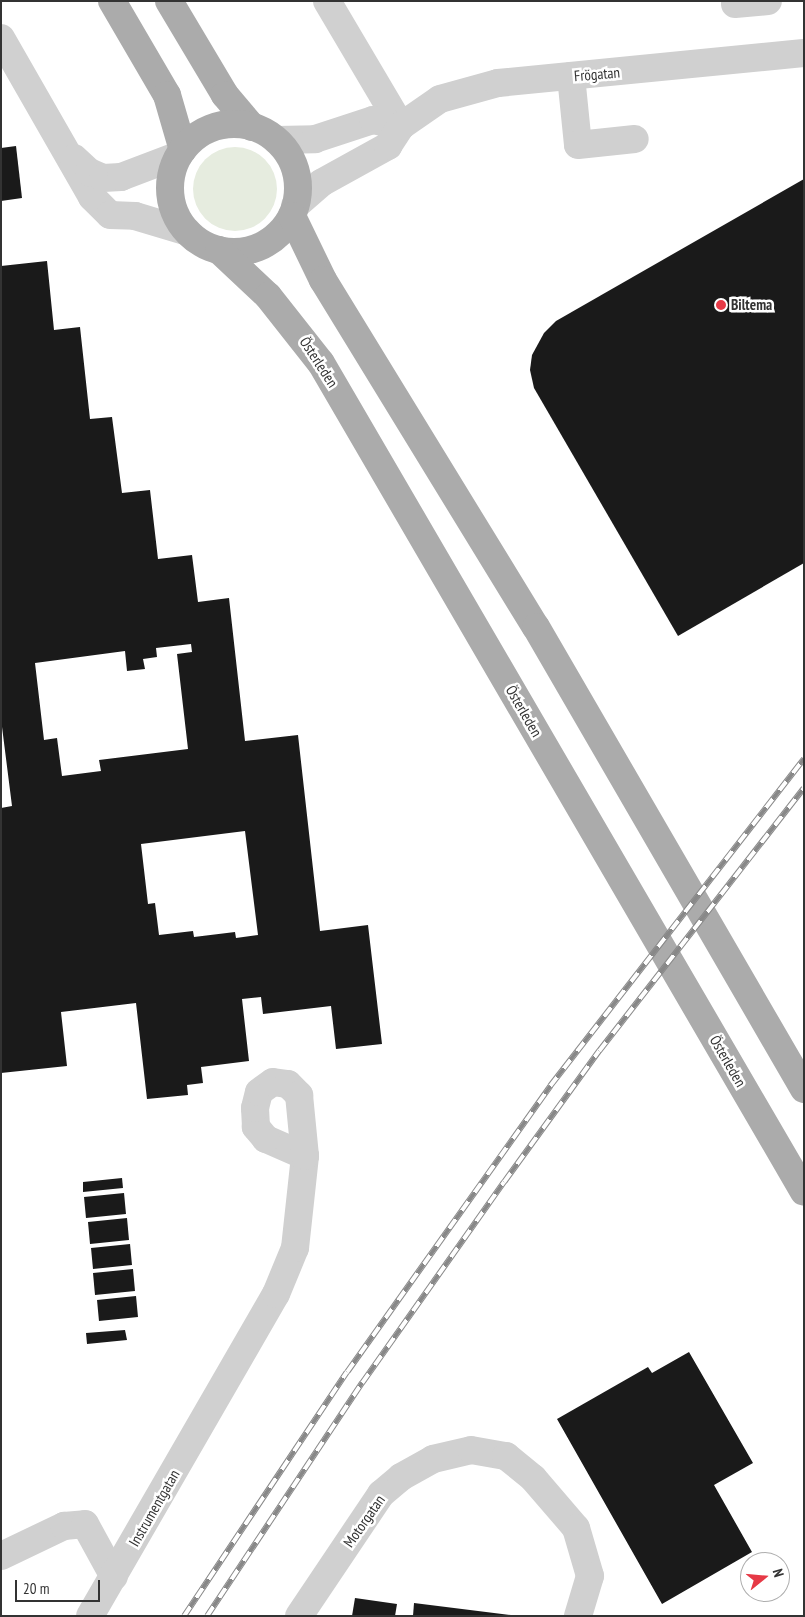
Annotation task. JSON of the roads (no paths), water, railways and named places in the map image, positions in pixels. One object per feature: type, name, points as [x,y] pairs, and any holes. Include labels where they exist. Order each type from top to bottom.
[{"type":"main road","points":[[112,1],[167,95],[181,152]]},
{"type":"main road","points":[[169,1],[225,95],[252,127]]},
{"type":"main road","points":[[294,211],[273,239],[257,248],[238,252],[219,250],[188,232],[177,215],[171,195],[172,174],[181,152],[199,135],[214,128],[230,124],[252,127],[276,140],[295,170],[294,211],[323,280],[536,627],[804,1089]]},
{"type":"main road","name":"Österleden","points":[[219,250],[268,296],[321,363],[804,1192]]},
{"type":"street","points":[[327,1],[401,126]]},
{"type":"street","points":[[735,4],[768,1]]},
{"type":"street","points":[[1,39],[46,120],[71,155],[92,197],[110,215],[135,216],[188,232]]},
{"type":"street","name":"Frögatan","points":[[401,126],[440,99],[498,83],[804,53]]},
{"type":"street","points":[[571,76],[578,145],[635,139]]},
{"type":"street","points":[[276,140],[315,139],[373,120],[401,126]]},
{"type":"street","points":[[294,211],[321,183],[388,146],[401,126]]},
{"type":"street","points":[[71,155],[89,172],[103,178],[128,175],[181,152]]},
{"type":"street","name":"Instrumentgatan","points":[[90,1616],[276,1294],[295,1248],[305,1156]]},
{"type":"street","name":"Motorgatan","points":[[299,1616],[381,1494],[400,1477],[433,1459],[472,1450],[506,1456],[533,1478],[576,1528],[590,1576],[578,1616]]},
{"type":"street","points":[[1,1556],[64,1526],[85,1524],[114,1576]]},
{"type":"railway","points":[[184,1616],[347,1372],[550,1086],[804,759]]},
{"type":"railway","points":[[207,1616],[362,1383],[504,1182],[599,1051],[804,788]]},
{"type":"place","name":"Biltema","points":[[721,305]]}]
